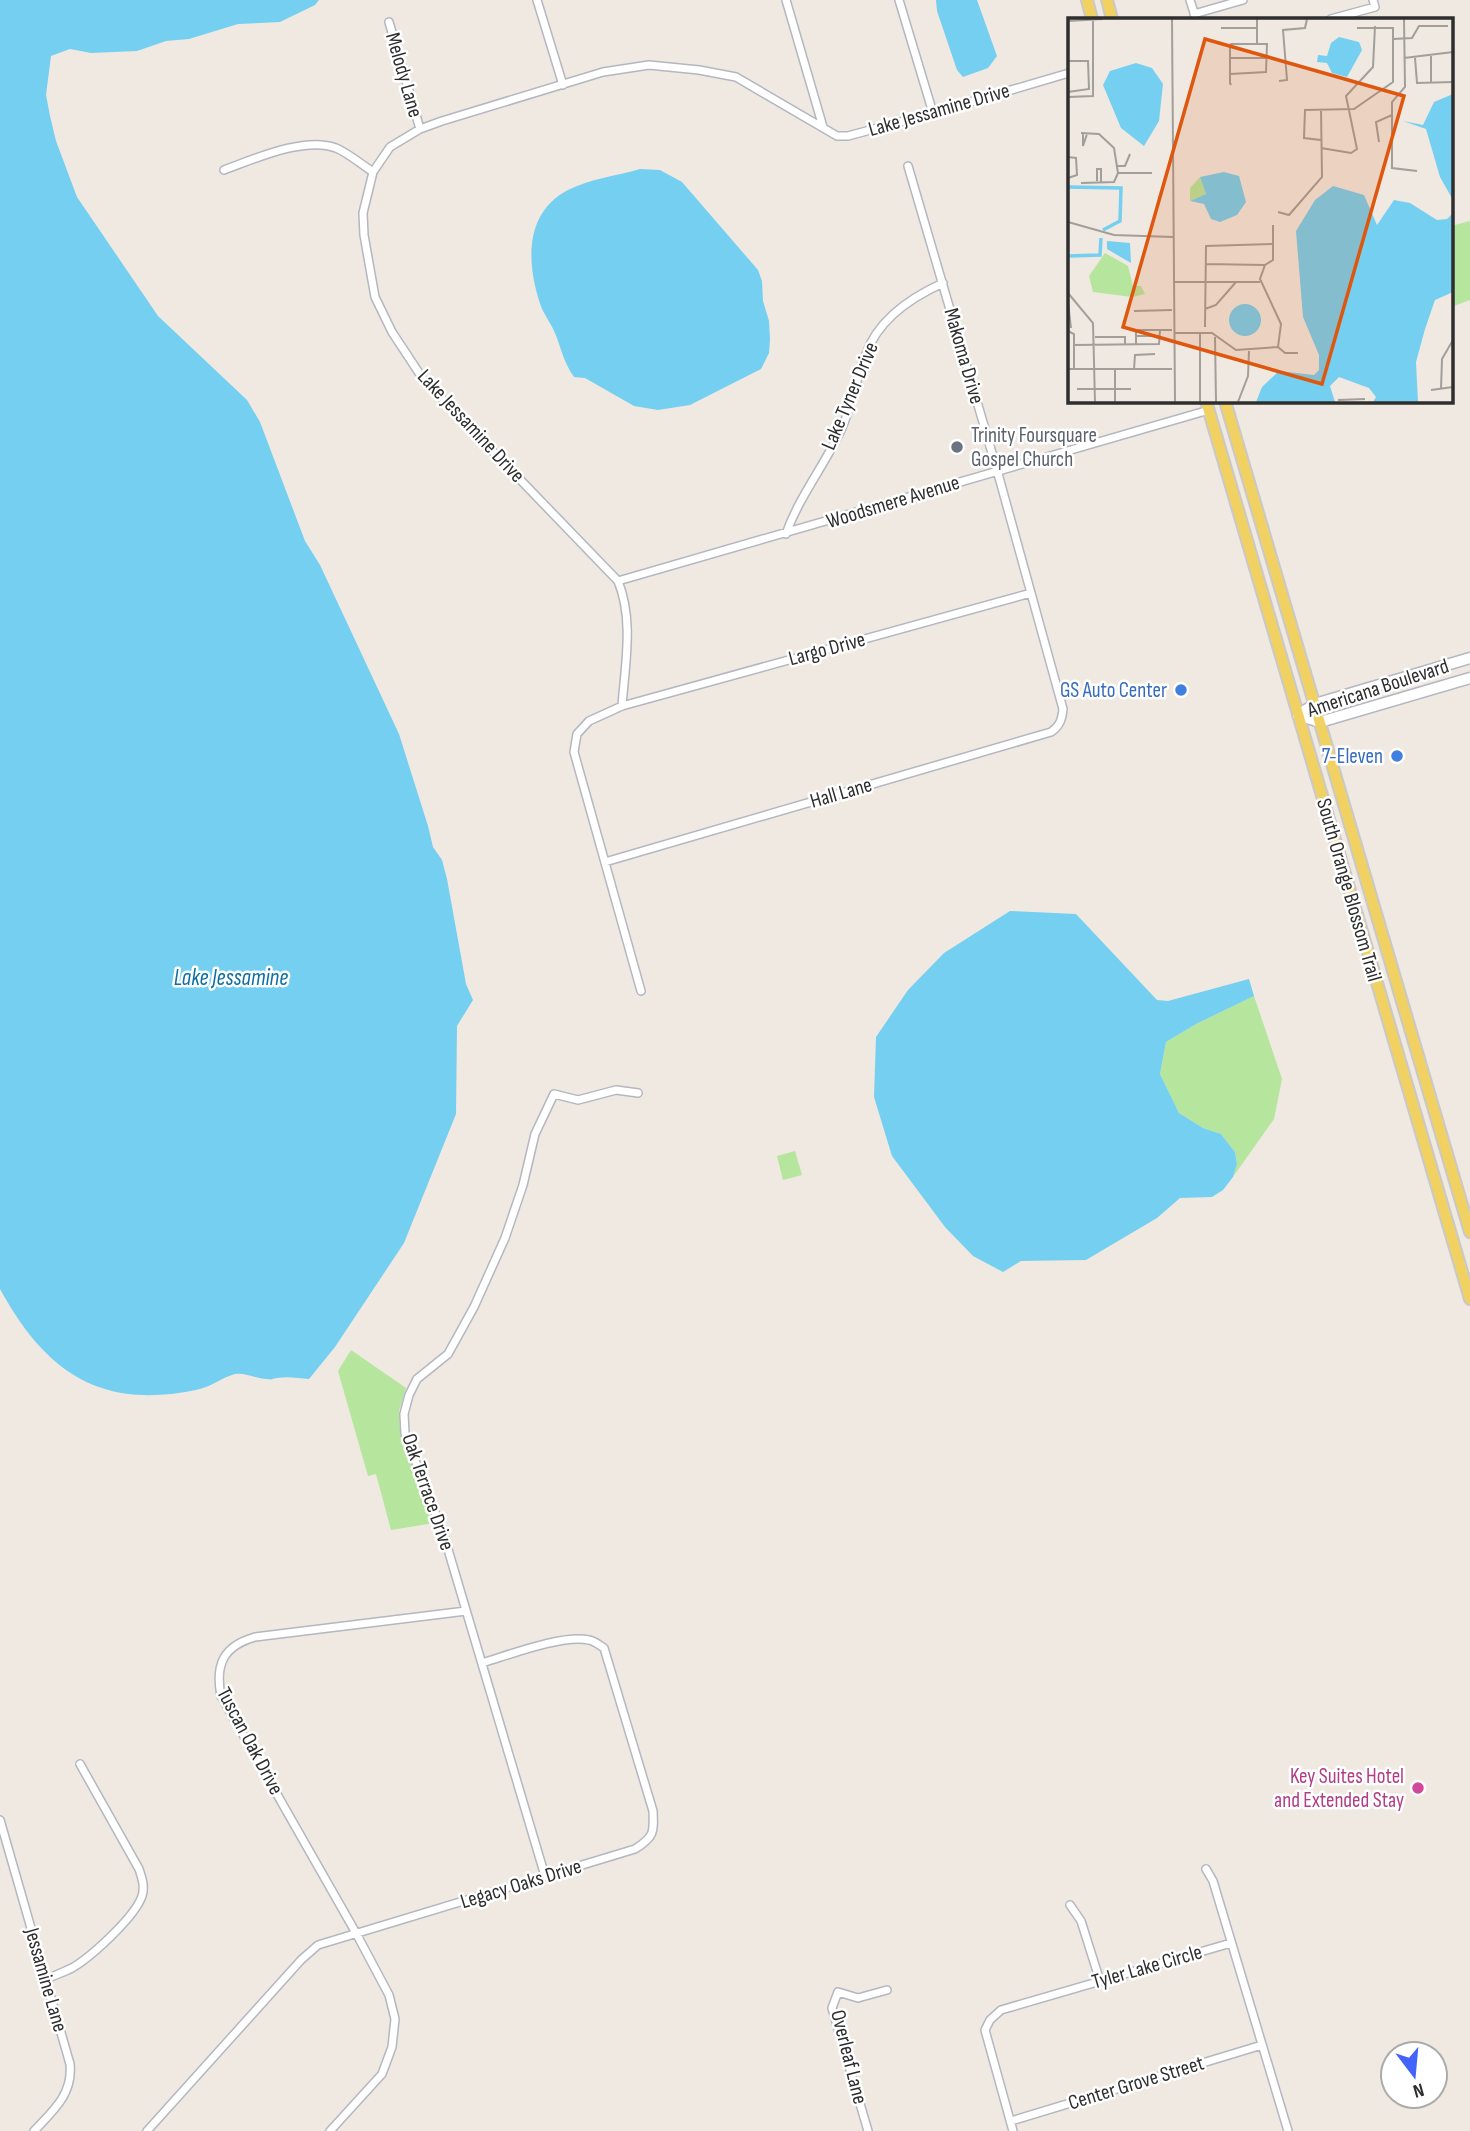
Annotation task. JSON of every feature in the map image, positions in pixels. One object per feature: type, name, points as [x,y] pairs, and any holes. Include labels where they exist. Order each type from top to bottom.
[{"type":"main road","points":[[1087,0],[1092,18]]},
{"type":"main road","points":[[1107,0],[1112,18]]},
{"type":"main road","name":"South Orange Blossom Trail","points":[[1225,402],[1470,1232]]},
{"type":"main road","name":"South Orange Blossom Trail","points":[[1207,405],[1470,1299]]},
{"type":"main road","name":"Americana Boulevard","points":[[1298,715],[1315,704],[1470,658]]},
{"type":"main road","name":"Americana Boulevard","points":[[1298,715],[1320,722],[1470,678]]},
{"type":"main road","points":[[1419,1124],[1428,1142],[1446,1152]]},
{"type":"street","points":[[537,0],[563,85]]},
{"type":"street","points":[[786,0],[823,128]]},
{"type":"street","points":[[900,0],[933,113]]},
{"type":"street","points":[[1190,0],[1195,17],[1243,0]]},
{"type":"street","points":[[1334,18],[1374,3]]},
{"type":"street","name":"Melody Lane","points":[[389,22],[420,129]]},
{"type":"street","name":"Lake Jessamine Drive","points":[[622,706],[628,614],[618,581],[423,379],[392,332],[375,297],[364,235],[364,207],[373,172],[390,147],[420,129],[603,72],[649,65],[736,77],[837,136],[848,136],[933,113],[1068,73]]},
{"type":"street","points":[[224,170],[285,149],[312,145],[335,147],[373,172]]},
{"type":"street","name":"Makoma Drive","points":[[908,166],[997,470],[1063,709]]},
{"type":"street","name":"Lake Tyner Drive","points":[[786,534],[794,510],[841,430],[866,351],[901,307],[943,283]]},
{"type":"street","name":"Woodsmere Avenue","points":[[618,581],[786,534],[1207,405]]},
{"type":"street","name":"Largo Drive","points":[[622,706],[1031,593]]},
{"type":"street","points":[[622,706],[589,721],[577,734],[575,751],[641,991]]},
{"type":"street","name":"Hall Lane","points":[[605,862],[1051,732],[1058,727],[1063,709]]},
{"type":"street","name":"Oak Terrace Drive","points":[[545,1876],[444,1536],[405,1434],[404,1414],[408,1395],[416,1379],[448,1354],[474,1307],[505,1238],[523,1185],[535,1134],[554,1094],[578,1100],[617,1090],[638,1093]]},
{"type":"street","name":"Tuscan Oak Drive","points":[[330,2131],[382,2074],[392,2047],[395,2020],[389,1995],[221,1696],[217,1677],[230,1648],[242,1640],[466,1611]]},
{"type":"street","name":"Legacy Oaks Drive","points":[[147,2131],[301,1960],[318,1945],[635,1849],[649,1840],[654,1829],[653,1811],[604,1648],[593,1640],[557,1641],[482,1663]]},
{"type":"street","points":[[47,1979],[72,1968],[95,1952],[133,1911],[142,1896],[143,1882],[139,1869],[80,1765]]},
{"type":"street","name":"Jessamine Lane","points":[[0,1820],[70,2064],[71,2078],[68,2089],[56,2108],[34,2131]]},
{"type":"street","points":[[1206,1869],[1213,1881],[1231,1942]]},
{"type":"street","points":[[1070,1905],[1082,1921],[1100,1982]]},
{"type":"street","name":"Tyler Lake Circle","points":[[1013,2131],[985,2030],[990,2020],[1001,2010],[1231,1942],[1288,2131]]},
{"type":"street","name":"Overleaf Lane","points":[[869,2131],[832,2008],[838,1992],[858,1998],[887,1990]]},
{"type":"street","name":"Center Grove Street","points":[[1011,2121],[1262,2045]]},
{"type":"green space","points":[[1470,221],[1470,300],[1452,307],[1452,226]]},
{"type":"green space","points":[[1254,996],[1282,1079],[1274,1119],[1233,1177],[1237,1164],[1235,1152],[1221,1134],[1203,1128],[1179,1113],[1160,1074],[1166,1042]]},
{"type":"green space","points":[[795,1151],[802,1175],[783,1180],[777,1156]]},
{"type":"green space","points":[[351,1350],[406,1388],[399,1411],[400,1429],[434,1523],[391,1530],[376,1474],[368,1476],[338,1371]]},
{"type":"water","name":"Lake Jessamine","points":[[0,0],[319,0],[315,5],[280,22],[238,24],[189,39],[166,41],[137,51],[91,53],[70,49],[51,56],[46,95],[56,141],[77,197],[158,316],[247,400],[260,422],[305,541],[320,565],[399,734],[433,847],[442,860],[466,984],[473,1000],[457,1026],[456,1114],[404,1243],[335,1347],[309,1379],[270,1379],[235,1374],[201,1389],[162,1395],[131,1394],[103,1388],[78,1378],[56,1362],[17,1318],[0,1289]]},
{"type":"water","points":[[936,0],[977,0],[997,56],[988,68],[963,77],[957,70],[937,11]]},
{"type":"water","points":[[640,169],[660,170],[682,182],[758,270],[769,321],[769,353],[761,369],[690,405],[658,410],[634,406],[585,378],[574,377],[542,309],[533,276],[532,243],[536,227],[542,213],[553,200],[585,183]]},
{"type":"water","points":[[1010,911],[1076,914],[1157,1000],[1168,1001],[1249,979],[1254,996],[1166,1042],[1160,1074],[1179,1113],[1203,1128],[1221,1134],[1235,1152],[1237,1164],[1233,1177],[1223,1190],[1212,1197],[1180,1198],[1157,1218],[1086,1260],[1021,1261],[1003,1272],[973,1256],[945,1227],[892,1156],[874,1097],[876,1037],[908,990],[944,953]]},
{"type":"place","name":"Trinity Foursquare Gospel Church","points":[[957,447]]},
{"type":"place","name":"GS Auto Center","points":[[1181,690]]},
{"type":"place","name":"7-Eleven","points":[[1397,756]]},
{"type":"place","name":"Key Suites Hotel and Extended Stay","points":[[1418,1788]]}]
